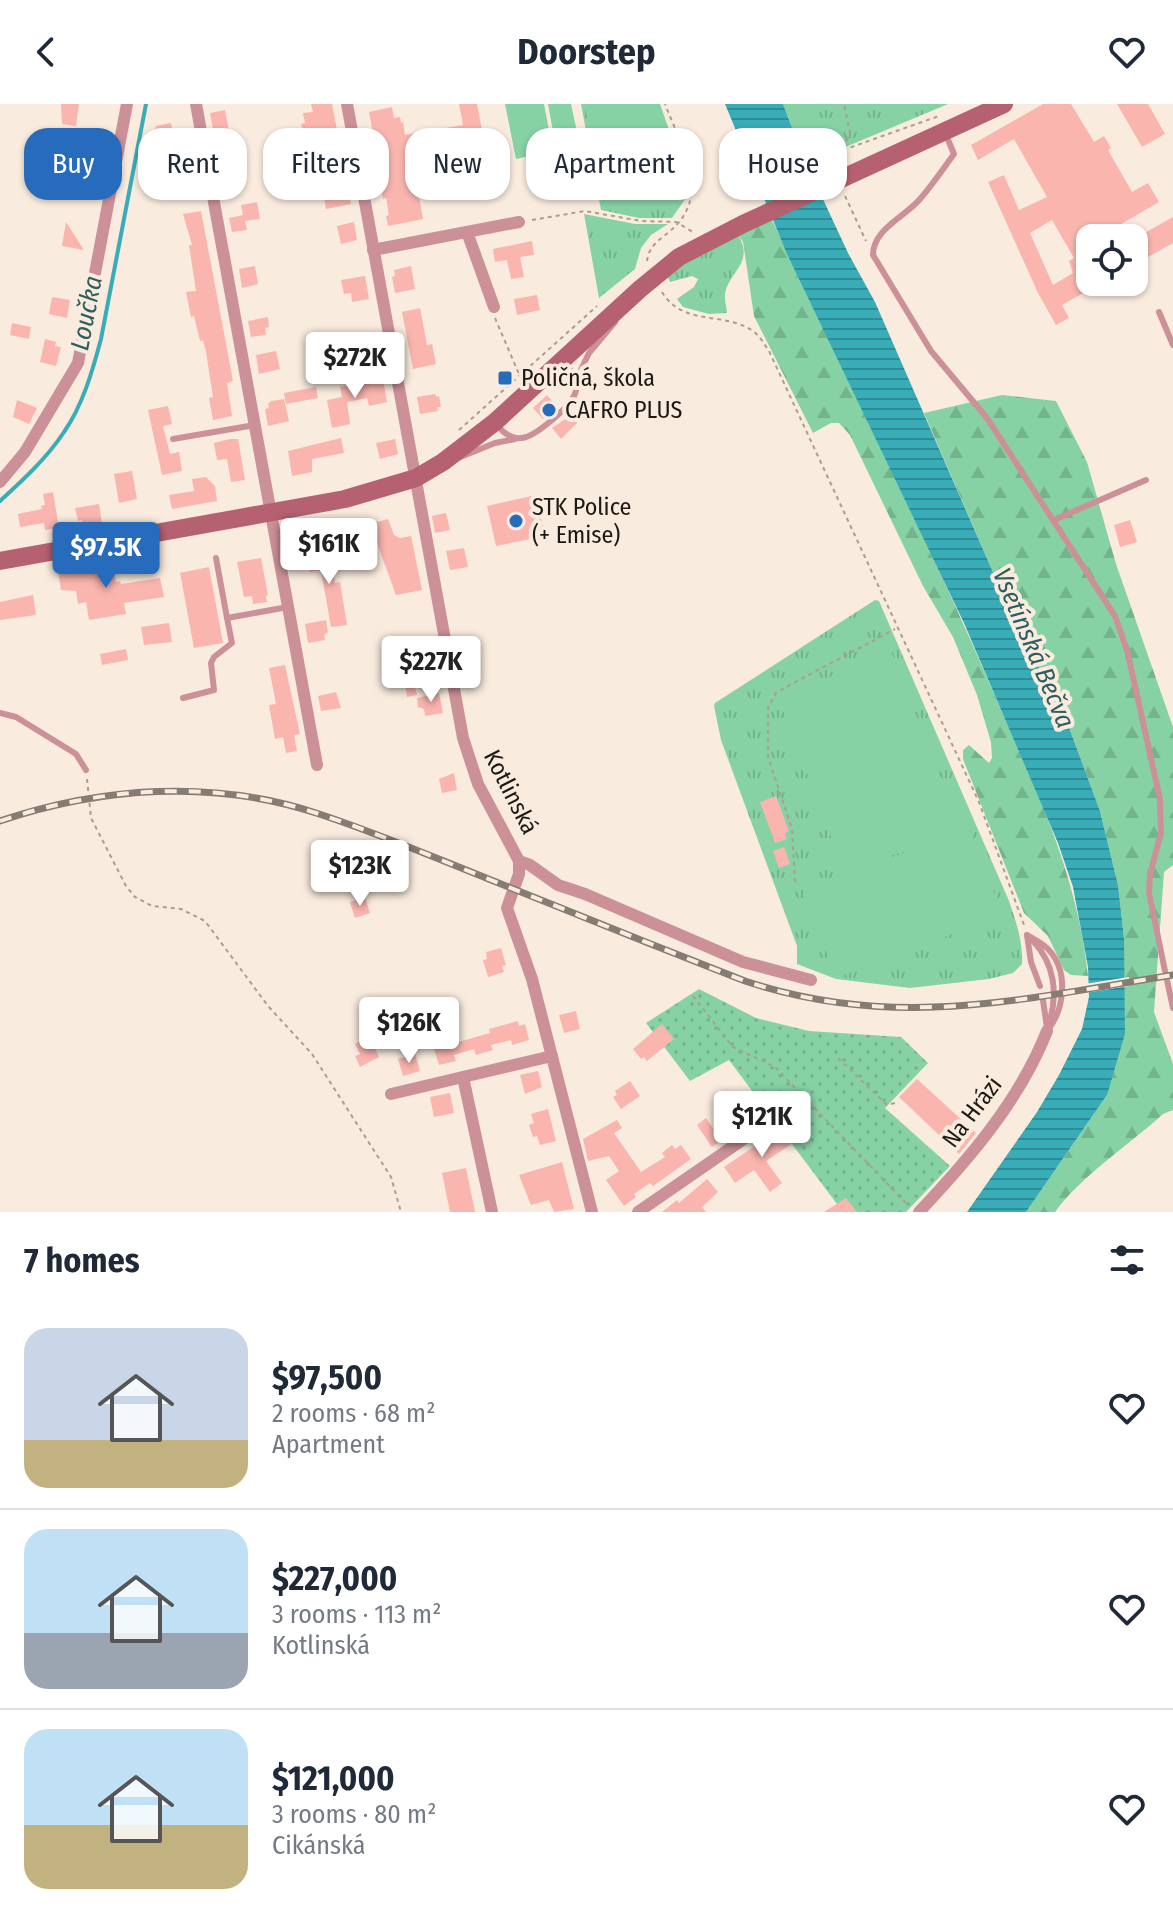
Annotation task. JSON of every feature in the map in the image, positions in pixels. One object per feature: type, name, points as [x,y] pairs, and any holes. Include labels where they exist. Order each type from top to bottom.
[{"type":"main road","points":[[0,561],[366,494],[416,478],[443,462],[495,422],[625,303],[652,272],[695,247],[856,172],[945,123],[1004,104]]},
{"type":"street","points":[[0,482],[25,452],[78,363],[127,104]]},
{"type":"street","points":[[196,104],[317,765]]},
{"type":"street","name":"Kotlinská","points":[[347,104],[466,752],[478,784],[519,861],[519,874],[507,908],[532,979],[592,1212]]},
{"type":"street","points":[[373,250],[519,222]]},
{"type":"street","points":[[467,232],[494,307]]},
{"type":"street","points":[[519,861],[558,885],[743,962],[811,980]]},
{"type":"street","name":"Na Hrázi","points":[[915,1210],[1005,1111],[1047,1031]]},
{"type":"street","points":[[391,1094],[552,1056]]},
{"type":"street","points":[[463,1077],[492,1212]]},
{"type":"street","points":[[638,1212],[767,1123]]},
{"type":"lane","points":[[945,123],[954,154],[920,200],[882,233],[873,255],[931,351],[987,418],[1115,616],[1130,662],[1160,799],[1161,833],[1150,874],[1149,893],[1165,971]]},
{"type":"lane","points":[[443,462],[464,457],[495,443],[536,433],[570,404],[575,396],[577,378],[589,353],[609,331],[625,303]]},
{"type":"lane","points":[[1159,312],[1173,345]]},
{"type":"lane","points":[[560,362],[577,378]]},
{"type":"lane","points":[[495,422],[504,434],[519,439]]},
{"type":"lane","points":[[173,439],[255,425]]},
{"type":"lane","points":[[1054,520],[1146,480]]},
{"type":"lane","points":[[183,698],[214,690],[211,663],[232,643],[216,558]]},
{"type":"lane","points":[[227,618],[288,607]]},
{"type":"lane","points":[[0,713],[16,717],[76,754],[86,770]]},
{"type":"lane","points":[[1027,935],[1031,962],[1040,986]]},
{"type":"lane","points":[[1027,935],[1041,949],[1052,970],[1053,1004],[1047,1031]]},
{"type":"lane","points":[[1167,980],[1173,1008]]},
{"type":"lane","points":[[1043,1000],[1047,1031]]},
{"type":"path","points":[[665,104],[693,187],[691,203],[679,223],[650,249],[647,260],[652,272],[664,296],[676,309],[741,325],[760,337],[769,351],[979,802],[1027,935]]},
{"type":"path","points":[[844,104],[850,128],[847,137]]},
{"type":"path","points":[[847,149],[945,123]]},
{"type":"path","points":[[847,199],[873,255]]},
{"type":"path","points":[[519,222],[585,211],[641,221],[679,223],[693,230],[697,237]]},
{"type":"path","points":[[451,437],[597,306]]},
{"type":"path","points":[[494,307],[493,313],[519,375]]},
{"type":"path","points":[[795,882],[792,829],[768,757],[768,708],[771,700],[786,687],[897,628]]},
{"type":"path","points":[[86,770],[91,818],[126,886],[135,897],[152,906],[181,909],[205,921],[268,1006],[312,1054],[391,1177],[401,1212]]},
{"type":"path","points":[[693,996],[733,1047],[775,1067],[915,1210]]},
{"type":"path","points":[[838,1058],[887,1105],[895,1103]]},
{"type":"green space","points":[[505,104],[544,104],[549,128],[526,128],[526,157],[516,159]]},
{"type":"green space","points":[[548,104],[571,104],[576,128],[552,128]]},
{"type":"green space","points":[[581,104],[660,104],[668,128],[586,128]]},
{"type":"green space","points":[[584,104],[653,104],[659,128],[590,128]]},
{"type":"green space","points":[[783,104],[948,104],[847,146],[847,128],[792,128]]},
{"type":"green space","points":[[599,200],[685,200],[672,218],[639,218],[601,210]]},
{"type":"green space","points":[[584,214],[635,224],[668,224],[651,235],[641,248],[635,269],[599,298]]},
{"type":"green space","points":[[772,220],[942,576],[1040,798],[1075,902],[1088,976],[1071,975],[1064,970],[1048,936],[1024,913],[963,759],[963,750],[969,745],[989,763],[992,758],[991,742],[977,695],[953,637],[923,586],[850,435],[839,423],[831,423],[813,433],[754,316],[743,242],[738,235]]},
{"type":"green space","points":[[738,235],[744,253],[727,286],[727,313],[709,314],[683,307],[677,299],[694,287],[698,279],[692,276],[670,282],[667,275]]},
{"type":"green space","points":[[1002,395],[1056,401],[1087,462],[1116,564],[1173,727],[1173,865],[1164,872],[1154,1012],[1173,1064],[1173,1110],[1163,1114],[1091,1174],[1055,1212],[1026,1212],[1107,1095],[1124,938],[1118,885],[1100,811],[1067,722],[1006,602],[924,413]]},
{"type":"green space","points":[[875,600],[879,601],[1009,901],[1022,956],[1022,964],[1013,973],[989,979],[910,988],[836,979],[797,964],[797,946],[721,740],[714,706]]},
{"type":"green space","points":[[892,653],[960,830],[845,873],[778,697]]},
{"type":"green space","points":[[969,828],[1003,915],[836,978],[803,891]]},
{"type":"green space","points":[[699,989],[756,1018],[809,1031],[901,1037],[928,1063],[885,1108],[950,1166],[906,1212],[843,1212],[729,1060],[690,1081],[646,1023]]},
{"type":"water","points":[[725,104],[783,104],[792,128],[735,128]]},
{"type":"water","points":[[765,200],[823,200],[875,302],[1006,602],[1067,722],[1100,811],[1118,885],[1124,938],[1125,1034],[1107,1095],[1026,1212],[967,1212],[1037,1112],[1082,1029],[1089,997],[1088,967],[1073,887],[1058,843],[964,623],[787,254]]},
{"type":"pier","points":[[1129,977],[1129,986],[1085,993],[1084,984]]},
{"type":"building","points":[[61,104],[79,104],[76,126],[62,124]]},
{"type":"building","points":[[311,104],[332,104],[337,128],[302,128],[301,124],[305,123],[303,113],[313,112]]},
{"type":"building","points":[[459,104],[477,104],[482,128],[446,128],[463,125]]},
{"type":"building","points":[[1043,104],[1071,104],[1094,142],[1104,136],[1111,148],[1108,150],[1132,192],[1148,183],[1159,202],[1121,224],[1076,224],[1078,296],[1062,305],[1069,318],[1056,325],[1038,293],[988,182],[1004,175],[1019,210],[1047,197],[1014,139],[978,160],[971,145]],"holes":[[[1052,220],[1074,258],[1069,261],[1073,273],[1053,285],[1030,233]]]},
{"type":"building","points":[[1117,104],[1148,104],[1165,134],[1142,147]]},
{"type":"building","points":[[392,107],[394,118],[400,117],[403,122],[405,200],[420,200],[423,219],[388,226],[389,128],[372,128],[369,112]]},
{"type":"building","points":[[225,110],[228,128],[213,128],[210,113]]},
{"type":"building","points":[[171,123],[172,128],[156,128]]},
{"type":"building","points":[[324,200],[350,200],[351,204],[326,209]]},
{"type":"building","points":[[257,202],[260,219],[245,221],[247,230],[232,232],[229,218],[243,215],[241,205]]},
{"type":"building","points":[[201,211],[233,381],[227,383],[232,416],[213,420],[206,352],[194,316],[191,317],[186,292],[196,291],[189,245],[192,245],[183,214]]},
{"type":"building","points":[[1173,217],[1173,243],[1148,257],[1148,231]]},
{"type":"building","points":[[66,222],[84,250],[62,246]]},
{"type":"building","points":[[354,222],[357,240],[341,244],[337,226]]},
{"type":"building","points":[[532,241],[534,255],[520,257],[524,277],[511,279],[507,260],[495,262],[493,249]]},
{"type":"building","points":[[255,266],[258,284],[242,288],[239,269]]},
{"type":"building","points":[[411,266],[415,289],[395,293],[394,270]]},
{"type":"building","points":[[365,276],[369,299],[352,302],[351,293],[344,294],[341,280]]},
{"type":"building","points":[[537,295],[540,310],[517,315],[514,299]]},
{"type":"building","points":[[52,297],[70,300],[67,318],[49,314]]},
{"type":"building","points":[[420,308],[427,345],[432,344],[436,364],[413,369],[402,312]]},
{"type":"building","points":[[268,317],[266,335],[251,337],[248,321]]},
{"type":"building","points":[[12,323],[31,327],[29,339],[10,335]]},
{"type":"building","points":[[371,332],[372,336],[375,335],[378,352],[359,356],[356,339],[360,338],[359,334]]},
{"type":"building","points":[[45,339],[61,347],[56,366],[40,362]]},
{"type":"building","points":[[276,351],[280,369],[259,374],[256,355]]},
{"type":"building","points":[[383,379],[387,402],[369,406],[367,398],[347,402],[350,424],[332,428],[327,400],[342,397],[340,387]]},
{"type":"building","points":[[316,387],[318,398],[286,404],[284,393]]},
{"type":"building","points":[[547,395],[557,407],[543,419],[533,408]]},
{"type":"building","points":[[439,396],[441,407],[437,407],[438,411],[420,414],[417,397]]},
{"type":"building","points":[[284,399],[289,421],[268,426],[265,409],[269,408],[271,401]]},
{"type":"building","points":[[17,400],[37,408],[29,424],[13,417]]},
{"type":"building","points":[[168,406],[172,424],[163,426],[170,454],[179,452],[182,471],[162,475],[148,410]]},
{"type":"building","points":[[573,414],[577,423],[561,439],[552,428]]},
{"type":"building","points":[[341,438],[344,453],[312,459],[312,472],[292,476],[288,451]]},
{"type":"building","points":[[238,439],[245,480],[231,482],[227,459],[217,460],[214,443]]},
{"type":"building","points":[[395,439],[398,454],[380,459],[376,443]]},
{"type":"building","points":[[132,471],[137,499],[119,503],[114,474]]},
{"type":"building","points":[[206,477],[215,486],[217,501],[172,509],[169,495],[194,491],[192,479]]},
{"type":"building","points":[[53,492],[59,528],[45,530],[44,523],[20,527],[18,514],[42,509],[41,506],[45,505],[43,494]]},
{"type":"building","name":"STK Police (+ Emise)","points":[[536,495],[545,536],[496,546],[487,506]]},
{"type":"building","points":[[99,504],[102,524],[86,529],[82,520],[78,521],[75,508]]},
{"type":"building","points":[[446,513],[450,530],[435,533],[432,516]]},
{"type":"building","points":[[388,519],[394,535],[400,538],[411,536],[422,590],[396,595],[370,524]]},
{"type":"building","points":[[1130,520],[1137,542],[1120,547],[1114,525]]},
{"type":"building","points":[[330,548],[335,583],[340,582],[347,625],[331,627],[321,570],[310,572],[308,552]]},
{"type":"building","points":[[464,548],[468,567],[450,570],[446,551]]},
{"type":"building","points":[[261,558],[267,602],[253,604],[252,596],[244,597],[237,562]]},
{"type":"building","points":[[112,562],[116,582],[120,581],[121,584],[160,578],[164,597],[124,603],[126,614],[89,620],[86,602],[78,604],[76,591],[61,590],[58,571]]},
{"type":"building","points":[[209,567],[223,643],[194,648],[180,573]]},
{"type":"building","points":[[33,595],[36,615],[0,620],[0,602]]},
{"type":"building","points":[[326,620],[328,632],[324,635],[325,640],[308,643],[305,624]]},
{"type":"building","points":[[169,623],[172,642],[144,645],[141,627]]},
{"type":"building","points":[[126,649],[128,660],[102,665],[100,654]]},
{"type":"building","points":[[285,665],[300,734],[294,735],[297,751],[286,753],[283,737],[275,739],[269,705],[276,704],[269,668]]},
{"type":"building","points":[[412,670],[417,695],[407,697],[403,672]]},
{"type":"building","points":[[336,692],[341,708],[321,711],[318,696]]},
{"type":"building","points":[[439,693],[443,713],[425,716],[424,709],[418,707],[417,698]]},
{"type":"building","points":[[454,773],[457,790],[442,793],[439,779]]},
{"type":"building","points":[[776,796],[789,831],[785,833],[787,839],[775,843],[760,802]]},
{"type":"building","points":[[784,847],[790,864],[779,868],[773,851]]},
{"type":"building","points":[[365,897],[370,913],[355,918],[350,902]]},
{"type":"building","points":[[501,948],[506,965],[502,966],[504,972],[488,977],[483,960],[487,959],[486,952]]},
{"type":"building","points":[[576,1011],[580,1029],[564,1033],[559,1015]]},
{"type":"building","points":[[518,1021],[519,1026],[525,1024],[529,1040],[512,1045],[511,1040],[491,1045],[493,1050],[476,1055],[474,1049],[454,1055],[456,1061],[439,1065],[434,1049],[490,1033],[489,1029]]},
{"type":"building","points":[[662,1024],[674,1039],[647,1061],[644,1057],[641,1059],[633,1049]]},
{"type":"building","points":[[369,1036],[379,1057],[360,1067],[355,1056],[360,1054],[355,1044]]},
{"type":"building","points":[[415,1054],[420,1071],[403,1076],[398,1059]]},
{"type":"building","points":[[538,1071],[542,1087],[525,1094],[520,1075]]},
{"type":"building","points":[[917,1079],[976,1133],[959,1154],[899,1097]]},
{"type":"building","points":[[630,1081],[640,1096],[621,1109],[613,1097],[617,1095],[615,1091]]},
{"type":"building","points":[[758,1091],[764,1099],[750,1109],[755,1115],[712,1147],[697,1125],[706,1118],[715,1131],[734,1118],[727,1107],[736,1101],[739,1105]]},
{"type":"building","points":[[450,1093],[454,1113],[434,1117],[430,1097]]},
{"type":"building","points":[[548,1109],[556,1141],[540,1145],[529,1125],[534,1123],[531,1114]]},
{"type":"building","points":[[617,1120],[622,1128],[614,1133],[641,1172],[665,1157],[662,1153],[672,1145],[675,1149],[681,1145],[691,1159],[653,1186],[650,1183],[634,1194],[636,1197],[624,1206],[606,1180],[619,1171],[609,1156],[588,1161],[583,1139]]},
{"type":"building","points":[[786,1125],[799,1139],[766,1161],[782,1183],[770,1192],[754,1170],[735,1183],[724,1167]]},
{"type":"building","points":[[562,1162],[574,1209],[554,1212],[549,1200],[531,1205],[519,1175]]},
{"type":"building","points":[[466,1168],[475,1212],[450,1212],[442,1173]]},
{"type":"building","points":[[707,1179],[718,1192],[702,1207],[706,1212],[662,1212],[677,1200],[679,1203]]},
{"type":"building","points":[[846,1198],[857,1212],[824,1212]]},
{"type":"waterway","name":"Loučka","points":[[0,501],[57,442],[87,387],[101,339],[146,104]]},
{"type":"railway","points":[[0,821],[78,801],[157,792],[237,795],[277,802],[382,836],[745,981],[801,996],[854,1005],[959,1006],[1011,1001],[1173,975]]},
{"type":"place","name":"Poličná, škola","points":[[505,378]]},
{"type":"place","name":"CAFRO PLUS","points":[[549,410]]},
{"type":"place","name":"STK Police (+ Emise)","points":[[516,521]]},
{"type":"water label","name":"Vsetínská Bečva","points":[[1034,648]]}]
